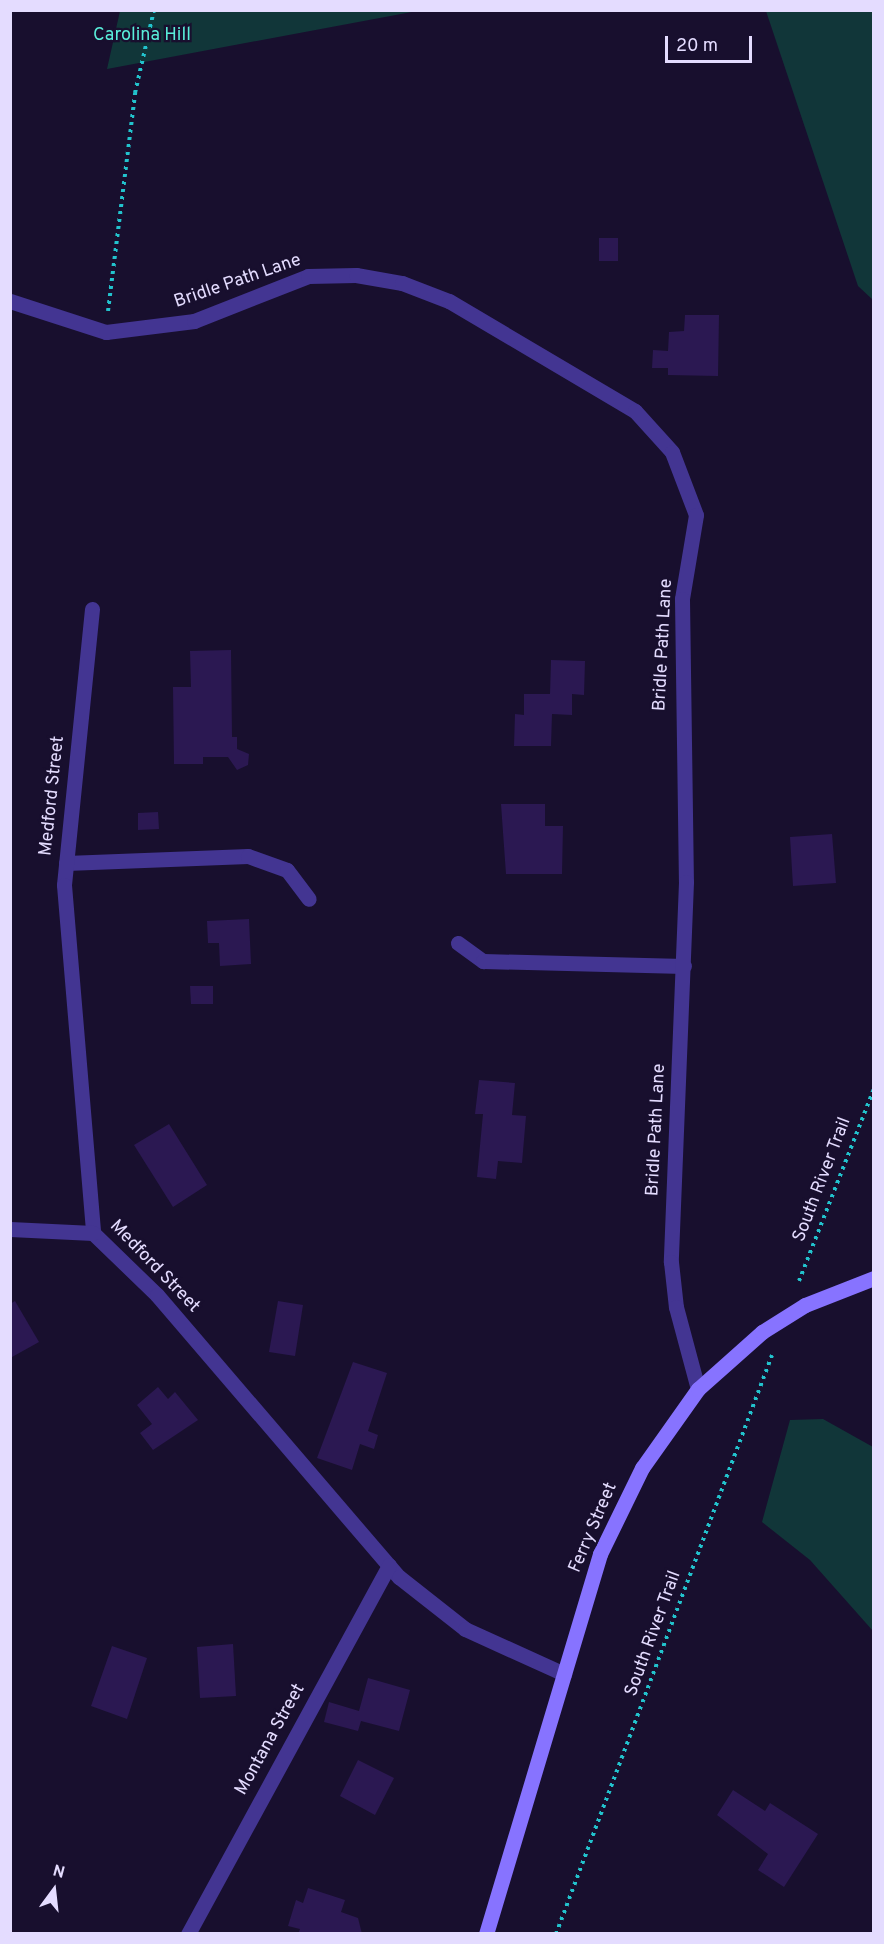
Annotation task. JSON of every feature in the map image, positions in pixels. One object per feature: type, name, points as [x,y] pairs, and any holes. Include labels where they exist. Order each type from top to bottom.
[{"type":"main road","name":"Ferry Street","points":[[486,1934],[600,1554],[642,1468],[698,1389],[762,1332],[805,1305],[873,1278]]},
{"type":"street","name":"Bridle Path Lane","points":[[10,301],[106,332],[194,321],[308,276],[356,274],[402,283],[449,301],[636,411],[672,453],[696,516],[682,609],[684,966],[671,1262],[676,1307],[698,1389]]},
{"type":"street","name":"Medford Street","points":[[92,609],[66,863],[93,1233],[187,1328],[389,1565],[465,1629],[564,1674]]},
{"type":"street","points":[[66,863],[248,856],[287,870],[309,899]]},
{"type":"street","points":[[459,943],[483,960],[684,966]]},
{"type":"street","points":[[10,1229],[93,1233]]},
{"type":"street","name":"Montana Street","points":[[188,1934],[389,1565]]},
{"type":"path","points":[[106,332],[135,93],[154,10]]},
{"type":"path","name":"South River Trail","points":[[799,1281],[873,1089]]},
{"type":"path","name":"South River Trail","points":[[556,1934],[776,1343]]},
{"type":"green space","name":"Carolina Hill","points":[[120,10],[417,11],[107,69]]},
{"type":"green space","points":[[766,11],[873,11],[873,300],[858,286]]},
{"type":"green space","points":[[823,1419],[873,1447],[873,1631],[810,1560],[762,1522],[790,1420]]},
{"type":"building","points":[[599,238],[618,238],[618,261],[599,261]]},
{"type":"building","points":[[685,315],[719,315],[718,376],[668,375],[668,368],[652,368],[653,350],[668,351],[669,332],[684,331]]},
{"type":"building","points":[[231,650],[232,737],[237,737],[237,749],[249,754],[248,765],[237,770],[228,757],[203,757],[203,764],[174,764],[173,687],[191,687],[190,651]]},
{"type":"building","points":[[551,660],[585,661],[584,695],[572,694],[572,715],[552,714],[551,746],[514,746],[515,714],[524,715],[524,694],[550,694]]},
{"type":"building","points":[[501,804],[545,804],[545,826],[563,826],[562,874],[506,874]]},
{"type":"building","points":[[158,812],[159,829],[138,830],[138,813]]},
{"type":"building","points":[[832,834],[836,883],[793,886],[790,837]]},
{"type":"building","points":[[249,919],[251,964],[220,966],[219,943],[208,943],[207,921]]},
{"type":"building","points":[[190,986],[213,986],[213,1004],[191,1004]]},
{"type":"building","points":[[479,1080],[515,1083],[512,1115],[526,1116],[522,1163],[498,1161],[496,1179],[477,1177],[483,1114],[475,1114]]},
{"type":"building","points":[[169,1124],[207,1185],[173,1207],[134,1145]]},
{"type":"building","points":[[15,1301],[39,1342],[12,1357],[10,1304]]},
{"type":"building","points":[[278,1301],[303,1305],[295,1356],[269,1352]]},
{"type":"building","points":[[353,1362],[387,1373],[368,1431],[378,1435],[374,1449],[360,1444],[352,1470],[317,1458]]},
{"type":"building","points":[[158,1387],[168,1399],[175,1392],[198,1420],[153,1450],[140,1433],[152,1424],[137,1405]]},
{"type":"building","points":[[233,1644],[236,1696],[200,1698],[197,1647]]},
{"type":"building","points":[[112,1646],[147,1658],[127,1719],[91,1706]]},
{"type":"building","points":[[368,1678],[410,1690],[399,1731],[361,1721],[358,1731],[324,1722],[329,1702],[359,1711]]},
{"type":"building","points":[[358,1760],[394,1778],[375,1815],[340,1796]]},
{"type":"building","points":[[733,1790],[765,1811],[770,1803],[818,1834],[784,1887],[758,1870],[768,1854],[717,1815]]},
{"type":"building","points":[[308,1888],[345,1900],[341,1912],[358,1918],[362,1934],[298,1934],[300,1929],[288,1926],[296,1900],[303,1903]]}]
